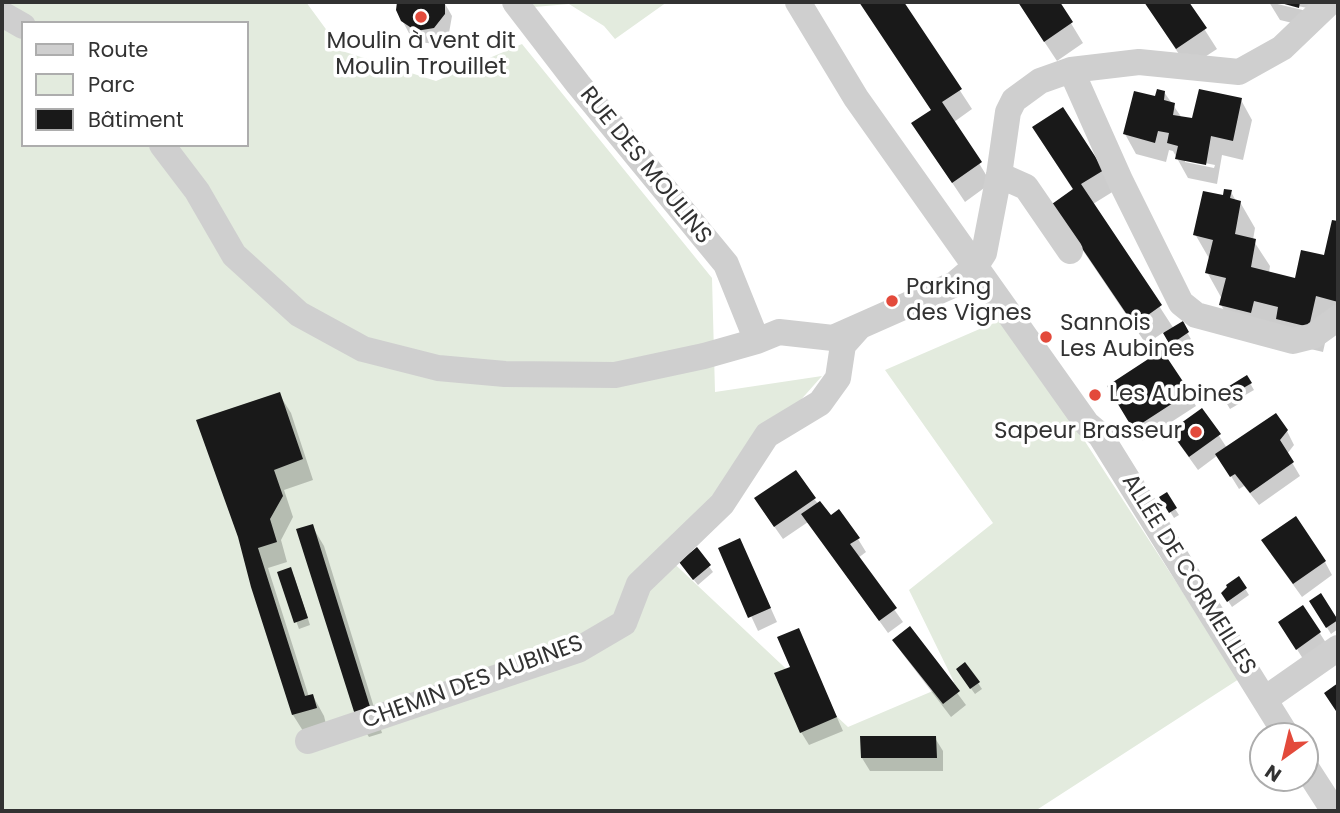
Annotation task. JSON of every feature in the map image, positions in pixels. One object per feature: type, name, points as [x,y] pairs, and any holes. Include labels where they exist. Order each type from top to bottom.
[{"type":"street","name":"RUE DES MOULINS","points":[[515,2],[570,75],[726,264],[757,341]]},
{"type":"street","name":"ALLÉE DE CORMEILLES","points":[[798,2],[856,98],[1087,424],[1100,435],[1279,722]]},
{"type":"street","points":[[164,147],[197,191],[234,255],[299,314],[363,349],[438,368],[505,374],[615,374],[704,356],[779,332],[833,338],[954,284],[975,267],[984,253],[1008,112],[1014,100],[1040,81],[1071,70],[1139,62],[1239,72],[1282,48],[1330,2]]},
{"type":"street","points":[[2,14],[21,25]]},
{"type":"street","points":[[1071,70],[1120,180],[1181,303],[1188,311],[1293,341],[1313,336],[1338,317]]},
{"type":"street","points":[[999,175],[1026,187],[1070,251]]},
{"type":"street","name":"CHEMIN DES AUBINES","points":[[308,741],[578,650],[624,623],[639,584],[722,504],[767,435],[820,403],[838,378],[843,345],[860,326]]},
{"type":"street","points":[[1265,699],[1338,648]]},
{"type":"street","points":[[1319,788],[1334,811]]},
{"type":"green space","points":[[2,2],[306,2],[342,51],[436,81],[522,44],[712,278],[715,392],[822,376],[664,554],[848,727],[954,682],[909,590],[993,523],[885,370],[1005,318],[1239,679],[1035,811],[2,811]]},
{"type":"green space","points":[[530,2],[667,2],[615,39],[604,26],[569,4],[534,7]]},
{"type":"building","name":"Moulin à vent dit Moulin Trouillet","points":[[397,2],[445,2],[445,14],[434,28],[416,31],[401,21],[396,10]]},
{"type":"building","points":[[859,2],[904,2],[962,89],[942,102],[982,162],[952,183],[911,123],[931,110]]},
{"type":"building","points":[[1018,2],[1060,2],[1073,22],[1044,42]]},
{"type":"building","points":[[1144,2],[1189,2],[1207,28],[1176,49]]},
{"type":"building","points":[[1277,2],[1300,2],[1299,8]]},
{"type":"building","points":[[1157,89],[1165,91],[1164,100],[1175,103],[1173,115],[1192,118],[1199,89],[1242,98],[1233,141],[1211,136],[1206,165],[1175,159],[1178,146],[1167,143],[1169,133],[1158,131],[1155,143],[1123,134],[1134,91],[1155,96]]},
{"type":"building","points":[[1063,107],[1104,170],[1081,184],[1162,305],[1134,325],[1052,204],[1073,189],[1032,127]]},
{"type":"building","points":[[1224,189],[1232,190],[1230,198],[1241,201],[1235,234],[1256,239],[1251,267],[1295,278],[1301,250],[1324,255],[1332,220],[1338,221],[1338,302],[1316,296],[1309,327],[1276,319],[1278,307],[1254,301],[1251,313],[1219,305],[1226,278],[1205,273],[1213,240],[1193,235],[1203,191],[1223,195]]},
{"type":"building","points":[[1183,321],[1189,332],[1170,345],[1163,333]]},
{"type":"building","points":[[1162,350],[1190,392],[1133,429],[1107,386]]},
{"type":"building","points":[[1247,375],[1252,383],[1238,391],[1240,395],[1225,404],[1218,393]]},
{"type":"building","points":[[280,392],[303,459],[274,470],[283,496],[270,519],[277,542],[258,548],[305,696],[313,694],[317,708],[292,715],[238,537],[196,420]]},
{"type":"building","name":"Sapeur Brasseur","points":[[1202,408],[1221,434],[1189,457],[1170,431]]},
{"type":"building","points":[[1276,413],[1288,430],[1280,440],[1294,462],[1250,493],[1235,474],[1230,477],[1215,454]]},
{"type":"building","points":[[796,470],[816,498],[774,527],[754,498]]},
{"type":"building","points":[[1167,492],[1177,508],[1169,513],[1159,497]]},
{"type":"building","points":[[820,501],[831,515],[839,509],[860,538],[850,544],[897,608],[879,621],[801,514]]},
{"type":"building","points":[[1296,516],[1326,561],[1293,584],[1261,540]]},
{"type":"building","points":[[313,524],[372,713],[356,718],[296,529]]},
{"type":"building","points":[[740,538],[771,608],[748,618],[718,548]]},
{"type":"building","points":[[697,547],[711,565],[693,580],[679,562]]},
{"type":"building","points":[[291,567],[308,618],[294,623],[277,572]]},
{"type":"building","points":[[1239,576],[1247,588],[1227,602],[1221,593],[1226,585]]},
{"type":"building","points":[[1321,593],[1338,620],[1326,628],[1309,601]]},
{"type":"building","points":[[1303,605],[1321,632],[1296,650],[1278,622]]},
{"type":"building","points":[[910,626],[960,691],[943,704],[892,640]]},
{"type":"building","points":[[799,628],[837,717],[800,733],[774,673],[790,667],[777,637]]},
{"type":"building","points":[[965,662],[980,682],[970,689],[956,669]]},
{"type":"building","points":[[1338,683],[1338,714],[1324,693]]},
{"type":"building","points":[[860,736],[936,736],[937,758],[861,758]]},
{"type":"place","name":"Moulin à vent dit Moulin Trouillet","points":[[421,17]]},
{"type":"place","name":"Parking des Vignes","points":[[892,301]]},
{"type":"place","name":"Sannois Les Aubines","points":[[1046,337]]},
{"type":"place","name":"Les Aubines","points":[[1095,395]]},
{"type":"place","name":"Sapeur Brasseur","points":[[1196,432]]}]
